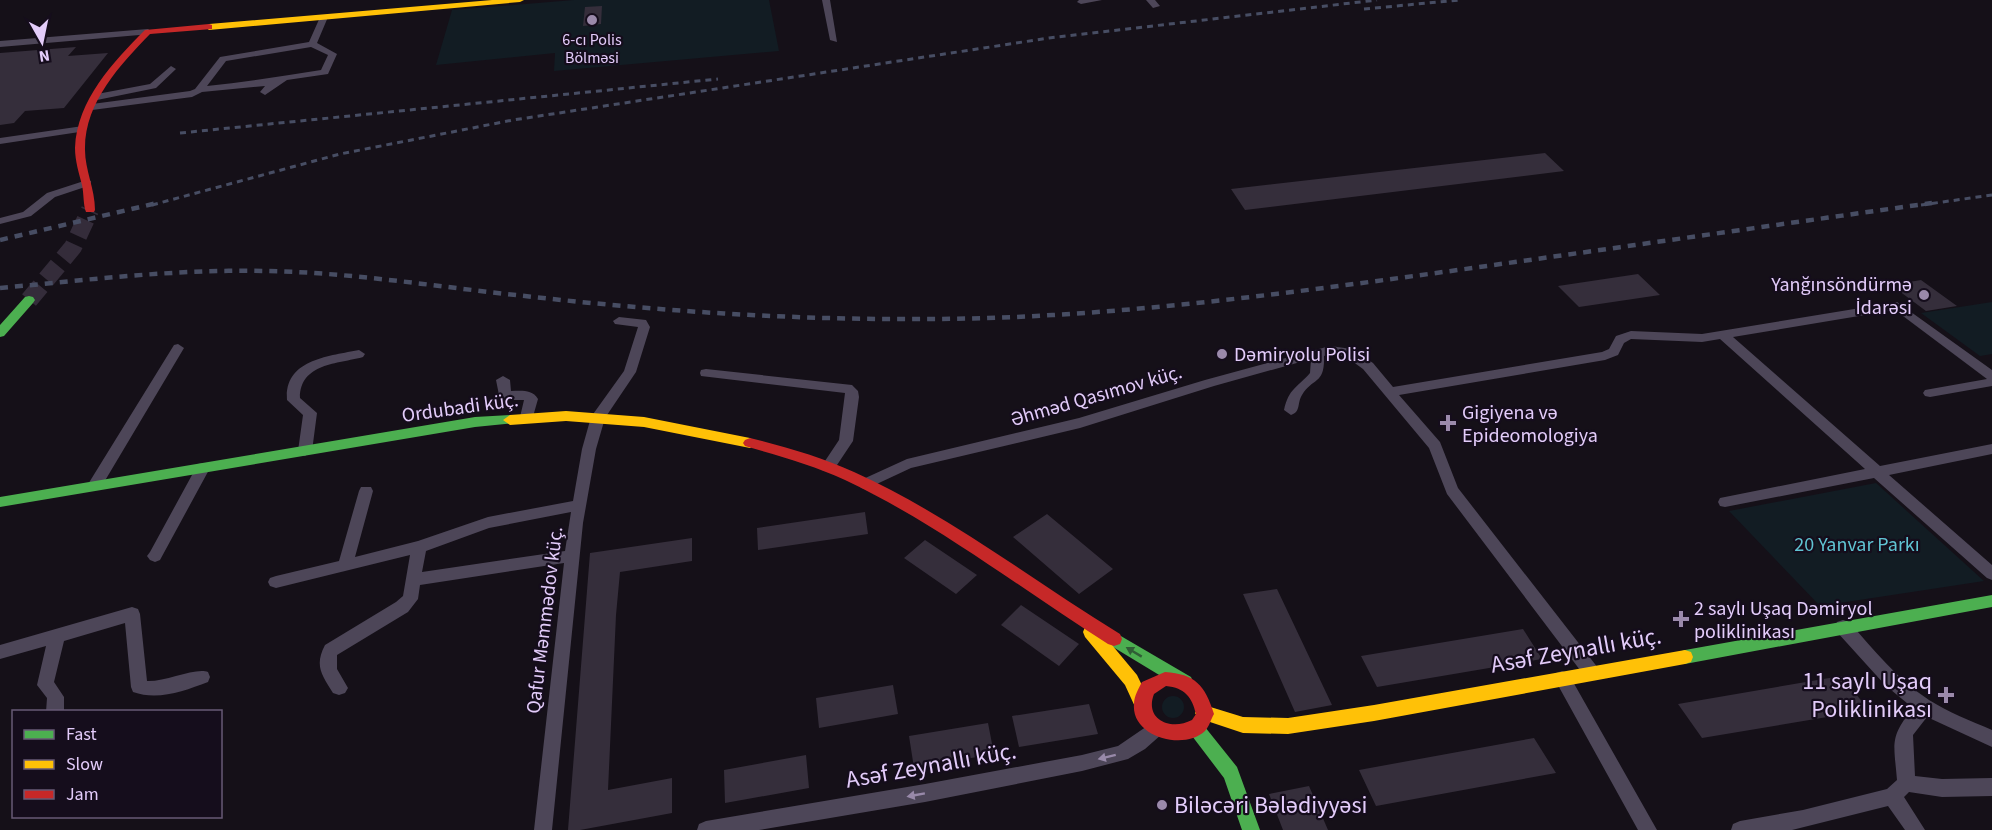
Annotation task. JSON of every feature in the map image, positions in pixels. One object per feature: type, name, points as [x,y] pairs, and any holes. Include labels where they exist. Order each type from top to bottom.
[{"type":"main road","points":[[90,210],[91,197],[80,151],[83,129],[94,102],[131,48],[148,32],[324,17],[439,4],[520,0]]},
{"type":"main road","points":[[0,333],[29,300]]},
{"type":"main road","name":"Ordubadi küç.","points":[[0,502],[441,427],[527,417],[598,417],[645,422],[719,436],[798,456],[866,484],[914,510],[1080,619]]},
{"type":"main road","name":"Asəf Zeynallı küç.","points":[[1204,713],[1243,725],[1288,726],[1374,713],[1992,601]]},
{"type":"main road","points":[[1080,619],[1185,682],[1200,695],[1204,713],[1195,728],[1189,732],[1172,734],[1156,728],[1148,721],[1131,680],[1080,619]]},
{"type":"main road","points":[[1142,704],[1148,687],[1155,682],[1164,679],[1185,682]]},
{"type":"main road","points":[[1195,728],[1231,772],[1251,830]]},
{"type":"street","points":[[826,0],[834,40]]},
{"type":"street","points":[[1081,2],[1098,0]]},
{"type":"street","points":[[312,44],[324,17]]},
{"type":"street","points":[[0,44],[148,32]]},
{"type":"street","points":[[94,102],[185,96],[200,89],[273,82],[290,76],[325,72],[333,54],[312,44],[223,59],[200,89]]},
{"type":"street","points":[[94,102],[153,86],[171,69]]},
{"type":"street","points":[[265,92],[273,82]]},
{"type":"street","points":[[0,141],[83,129]]},
{"type":"street","points":[[0,221],[27,214],[51,195],[87,183]]},
{"type":"street","points":[[1389,392],[1605,356],[1614,352],[1617,342],[1622,337],[1631,335],[1690,338],[1723,335],[1897,306],[1992,376]]},
{"type":"street","name":"Qafur Məmmədov küç.","points":[[543,830],[572,556],[589,449],[598,417],[630,372],[644,327],[642,323],[619,321]]},
{"type":"street","points":[[1723,335],[1992,574]]},
{"type":"street","points":[[96,485],[178,348]]},
{"type":"street","name":"Əhməd Qasımov küç.","points":[[866,484],[907,464],[1080,423],[1317,353],[1340,350],[1356,356],[1368,366],[1389,392]]},
{"type":"street","points":[[1291,410],[1292,396],[1316,377],[1319,367],[1317,353]]},
{"type":"street","points":[[305,451],[310,413],[294,400],[293,392],[307,369],[313,364],[359,354]]},
{"type":"street","points":[[706,373],[847,388],[851,391],[848,434],[828,467]]},
{"type":"street","points":[[503,380],[504,392],[507,395],[529,396],[531,399],[527,417]]},
{"type":"street","points":[[1930,393],[1992,382]]},
{"type":"street","points":[[1389,392],[1435,446],[1452,490],[1592,673]]},
{"type":"street","points":[[1725,501],[1992,449]]},
{"type":"street","points":[[155,556],[203,468]]},
{"type":"street","points":[[345,565],[366,491]]},
{"type":"street","points":[[276,582],[418,547],[488,523],[579,505]]},
{"type":"street","points":[[339,688],[326,665],[326,656],[331,650],[402,607],[410,598],[418,547]]},
{"type":"street","points":[[413,580],[572,556]]},
{"type":"street","points":[[0,652],[132,614],[139,687],[146,690],[163,688],[202,677]]},
{"type":"street","points":[[1843,627],[1888,677],[1924,706],[1992,740]]},
{"type":"street","points":[[55,710],[58,701],[56,694],[45,685],[57,635]]},
{"type":"street","points":[[1562,678],[1648,830]]},
{"type":"street","points":[[1906,783],[1903,743],[1905,732],[1924,706]]},
{"type":"street","name":"Asəf Zeynallı küç.","points":[[706,830],[925,793],[1082,763],[1122,753],[1139,743],[1156,728]]},
{"type":"street","points":[[1906,783],[1942,788],[1992,787]]},
{"type":"street","points":[[1740,830],[1803,819],[1892,796],[1906,783]]},
{"type":"street","points":[[1892,796],[1916,830]]},
{"type":"green space","points":[[574,0],[769,0],[779,51],[554,71],[555,53],[436,65],[452,10]]},
{"type":"green space","points":[[1992,302],[1992,354],[1980,356],[1921,313]]},
{"type":"green space","name":"20 Yanvar Parkı","points":[[1876,483],[1984,581],[1820,606],[1729,511]]},
{"type":"green space","points":[[1173,696],[1181,699],[1184,707],[1181,715],[1173,718],[1165,715],[1162,707],[1165,699]]},
{"type":"building","name":"6-cı Polis Bölməsi","points":[[602,6],[601,24],[583,26],[585,7]]},
{"type":"building","points":[[76,47],[68,56],[108,53],[64,108],[25,111],[14,123],[0,125],[0,53]]},
{"type":"building","points":[[1545,153],[1564,171],[1245,210],[1231,189]]},
{"type":"building","points":[[1638,274],[1660,295],[1579,307],[1558,286]]},
{"type":"building","name":"Yanğınsöndürmə İdarəsi","points":[[1921,280],[1957,306],[1926,311],[1891,285]]},
{"type":"building","points":[[865,512],[868,534],[758,550],[757,528]]},
{"type":"building","points":[[1047,514],[1113,569],[1079,594],[1013,537]]},
{"type":"building","points":[[692,538],[692,561],[620,572],[616,615],[608,790],[672,778],[672,813],[580,830],[568,830],[590,553]]},
{"type":"building","points":[[925,540],[977,575],[956,594],[904,558]]},
{"type":"building","points":[[1277,589],[1332,705],[1295,712],[1243,594]]},
{"type":"building","points":[[1021,605],[1079,644],[1059,666],[1001,625]]},
{"type":"building","points":[[1523,629],[1542,659],[1377,687],[1361,656]]},
{"type":"building","points":[[1841,676],[1869,710],[1702,738],[1678,704]]},
{"type":"building","points":[[893,685],[898,714],[819,728],[816,698]]},
{"type":"building","points":[[1089,704],[1098,734],[1019,747],[1012,716]]},
{"type":"building","points":[[988,723],[994,754],[914,768],[909,736]]},
{"type":"building","points":[[1534,738],[1556,773],[1376,806],[1359,770]]},
{"type":"building","points":[[806,755],[809,788],[725,803],[724,770]]},
{"type":"building","points":[[1309,786],[1328,830],[1283,830],[1269,794]]},
{"type":"tunnel","points":[[29,300],[73,247],[90,210]]},
{"type":"railway","points":[[152,205],[340,154],[513,120],[1049,38],[1377,0]]},
{"type":"railway","points":[[1364,9],[1460,0]]},
{"type":"railway","points":[[180,133],[718,79]]},
{"type":"railway","points":[[1921,205],[1992,195]]},
{"type":"railway","points":[[0,240],[157,203]]},
{"type":"railway","points":[[0,288],[164,273],[263,271],[361,277],[575,301],[724,314],[874,319],[991,318],[1125,310],[1258,296],[1932,203]]},
{"type":"traffic: fast","points":[[0,333],[29,300]]},
{"type":"traffic: fast","points":[[0,502],[475,422],[510,420]]},
{"type":"traffic: fast","points":[[1685,657],[1992,601]]},
{"type":"traffic: fast","points":[[1114,639],[1185,682]]},
{"type":"traffic: fast","points":[[1195,728],[1231,773],[1251,830]]},
{"type":"traffic: slow","points":[[209,27],[520,0]]},
{"type":"traffic: slow","points":[[510,420],[566,416],[644,422],[750,443]]},
{"type":"traffic: slow","points":[[1091,632],[1131,680],[1142,704]]},
{"type":"traffic: slow","points":[[1204,713],[1243,725],[1288,726],[1374,713],[1685,657]]},
{"type":"traffic: jam","points":[[90,210],[80,150],[81,133],[86,116],[102,85],[148,32],[209,27]]},
{"type":"traffic: jam","points":[[750,443],[800,456],[848,475],[895,498],[984,553],[1114,639]]},
{"type":"traffic: jam","points":[[1165,679],[1188,684],[1197,693],[1205,714],[1198,726],[1182,732],[1163,730],[1148,721],[1143,714],[1142,705],[1148,687],[1165,679]]},
{"type":"place","name":"6-cı Polis Bölməsi","points":[[592,20]]},
{"type":"place","name":"Yanğınsöndürmə İdarəsi","points":[[1924,295]]},
{"type":"place","name":"Dəmiryolu Polisi","points":[[1222,354]]},
{"type":"place","name":"Gigiyena və Epideomologiya","points":[[1448,423]]},
{"type":"place","name":"2 saylı Uşaq Dəmiryol poliklinikası","points":[[1681,619]]},
{"type":"place","name":"11 saylı Uşaq Poliklinikası","points":[[1946,695]]},
{"type":"place","name":"Biləcəri Bələdiyyəsi","points":[[1162,805]]}]
